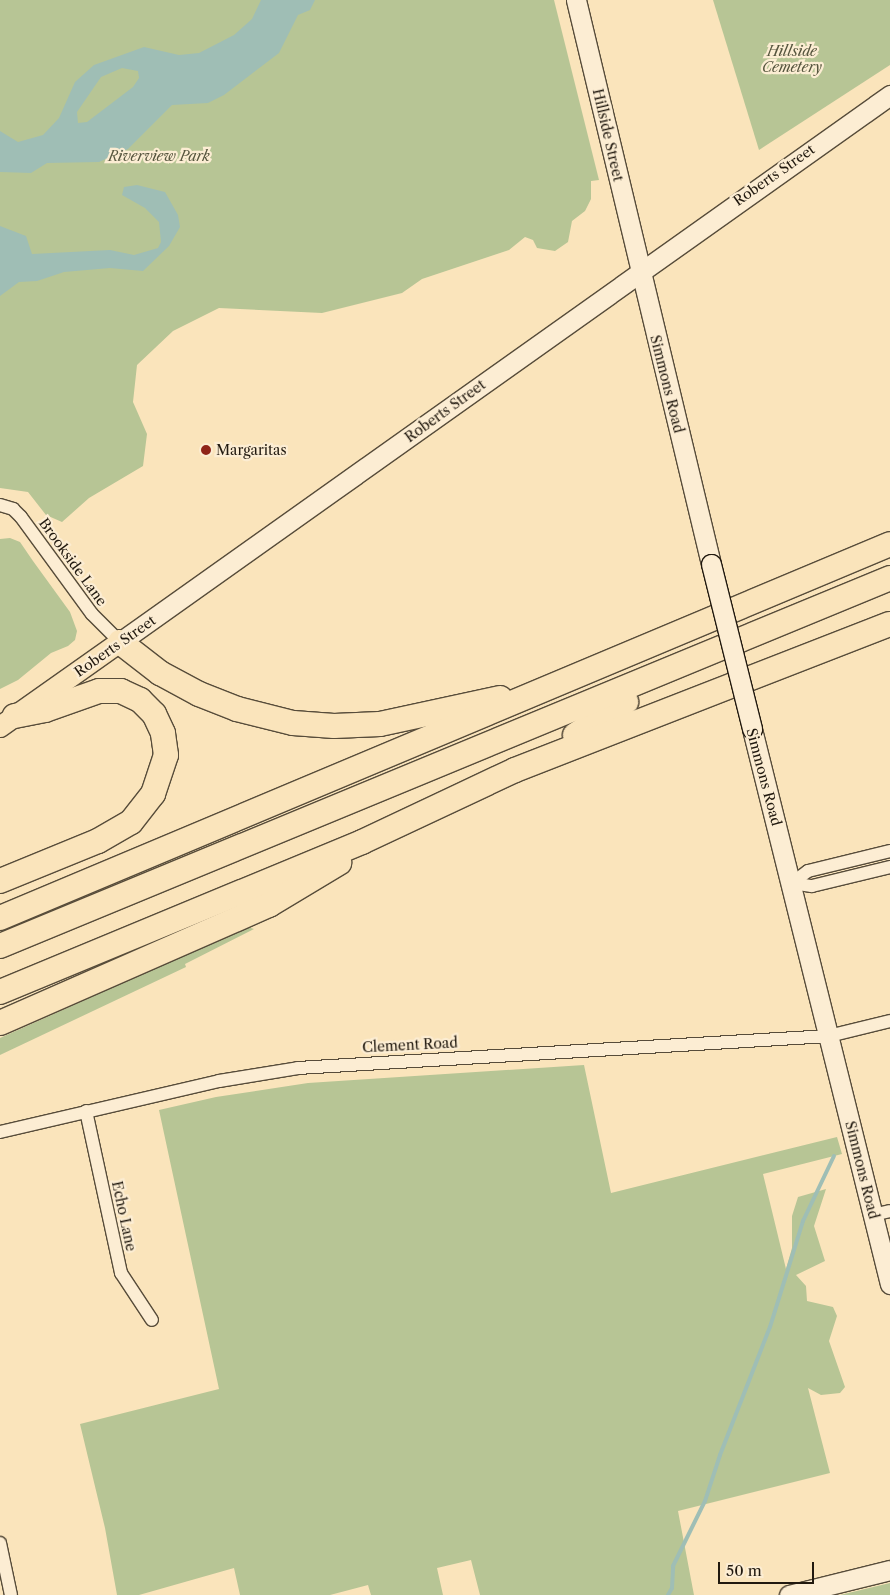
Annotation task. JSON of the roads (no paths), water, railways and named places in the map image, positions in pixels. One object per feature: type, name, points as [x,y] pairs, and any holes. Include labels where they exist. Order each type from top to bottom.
[{"type":"highway","points":[[0,918],[890,544]]},
{"type":"highway","points":[[0,946],[890,578]]},
{"type":"highway","points":[[0,960],[890,593]]},
{"type":"highway","points":[[0,992],[362,842],[515,770],[890,624]]},
{"type":"highway","points":[[120,642],[160,673],[199,694],[259,716],[307,725],[344,726],[389,722],[489,700],[536,693]]},
{"type":"highway","points":[[0,882],[98,841],[126,826],[149,800],[165,761],[165,740],[159,722],[143,702],[127,693],[99,691],[8,721]]},
{"type":"highway","points":[[515,770],[626,702]]},
{"type":"highway","points":[[0,1023],[286,897],[327,872],[362,842]]},
{"type":"main road","name":"Hillside Street","points":[[576,0],[640,270]]},
{"type":"main road","name":"Roberts Street","points":[[8,721],[640,270],[890,95]]},
{"type":"main road","name":"Simmons Road","points":[[640,270],[829,1036],[881,1213],[890,1284]]},
{"type":"main road","points":[[789,1595],[890,1570]]},
{"type":"street","name":"Brookside Lane","points":[[0,505],[14,509],[32,529],[92,614],[120,642]]},
{"type":"street","points":[[792,883],[808,871],[890,851]]},
{"type":"street","points":[[792,883],[812,886],[890,867]]},
{"type":"street","name":"Clement Road","points":[[0,1132],[86,1111],[298,1068],[829,1036],[890,1021]]},
{"type":"street","name":"Echo Lane","points":[[86,1111],[121,1273],[152,1320]]},
{"type":"street","points":[[0,1544],[11,1595]]},
{"type":"water","points":[[261,0],[315,0],[310,10],[298,15],[279,53],[224,95],[208,103],[172,105],[128,149],[99,162],[47,163],[31,173],[0,172],[0,131],[18,142],[43,135],[59,118],[75,82],[94,65],[144,47],[179,55],[199,53],[234,35],[252,19]],"holes":[[[122,68],[138,71],[139,78],[133,87],[87,122],[78,123],[77,112],[101,77]]]},
{"type":"water","points":[[137,185],[165,192],[178,215],[180,227],[169,246],[143,271],[110,268],[64,272],[37,281],[19,282],[0,296],[0,226],[26,236],[32,254],[110,250],[134,255],[158,248],[161,242],[159,222],[145,208],[122,195],[124,187]]},
{"type":"waterway","points":[[668,1595],[672,1588],[673,1566],[705,1501],[720,1455],[770,1327],[803,1221],[834,1156]]},
{"type":"place","name":"Margaritas","points":[[206,450]]},
{"type":"park label","name":"Hillside Cemetery","points":[[792,59]]},
{"type":"park label","name":"Riverview Park","points":[[159,156]]}]
